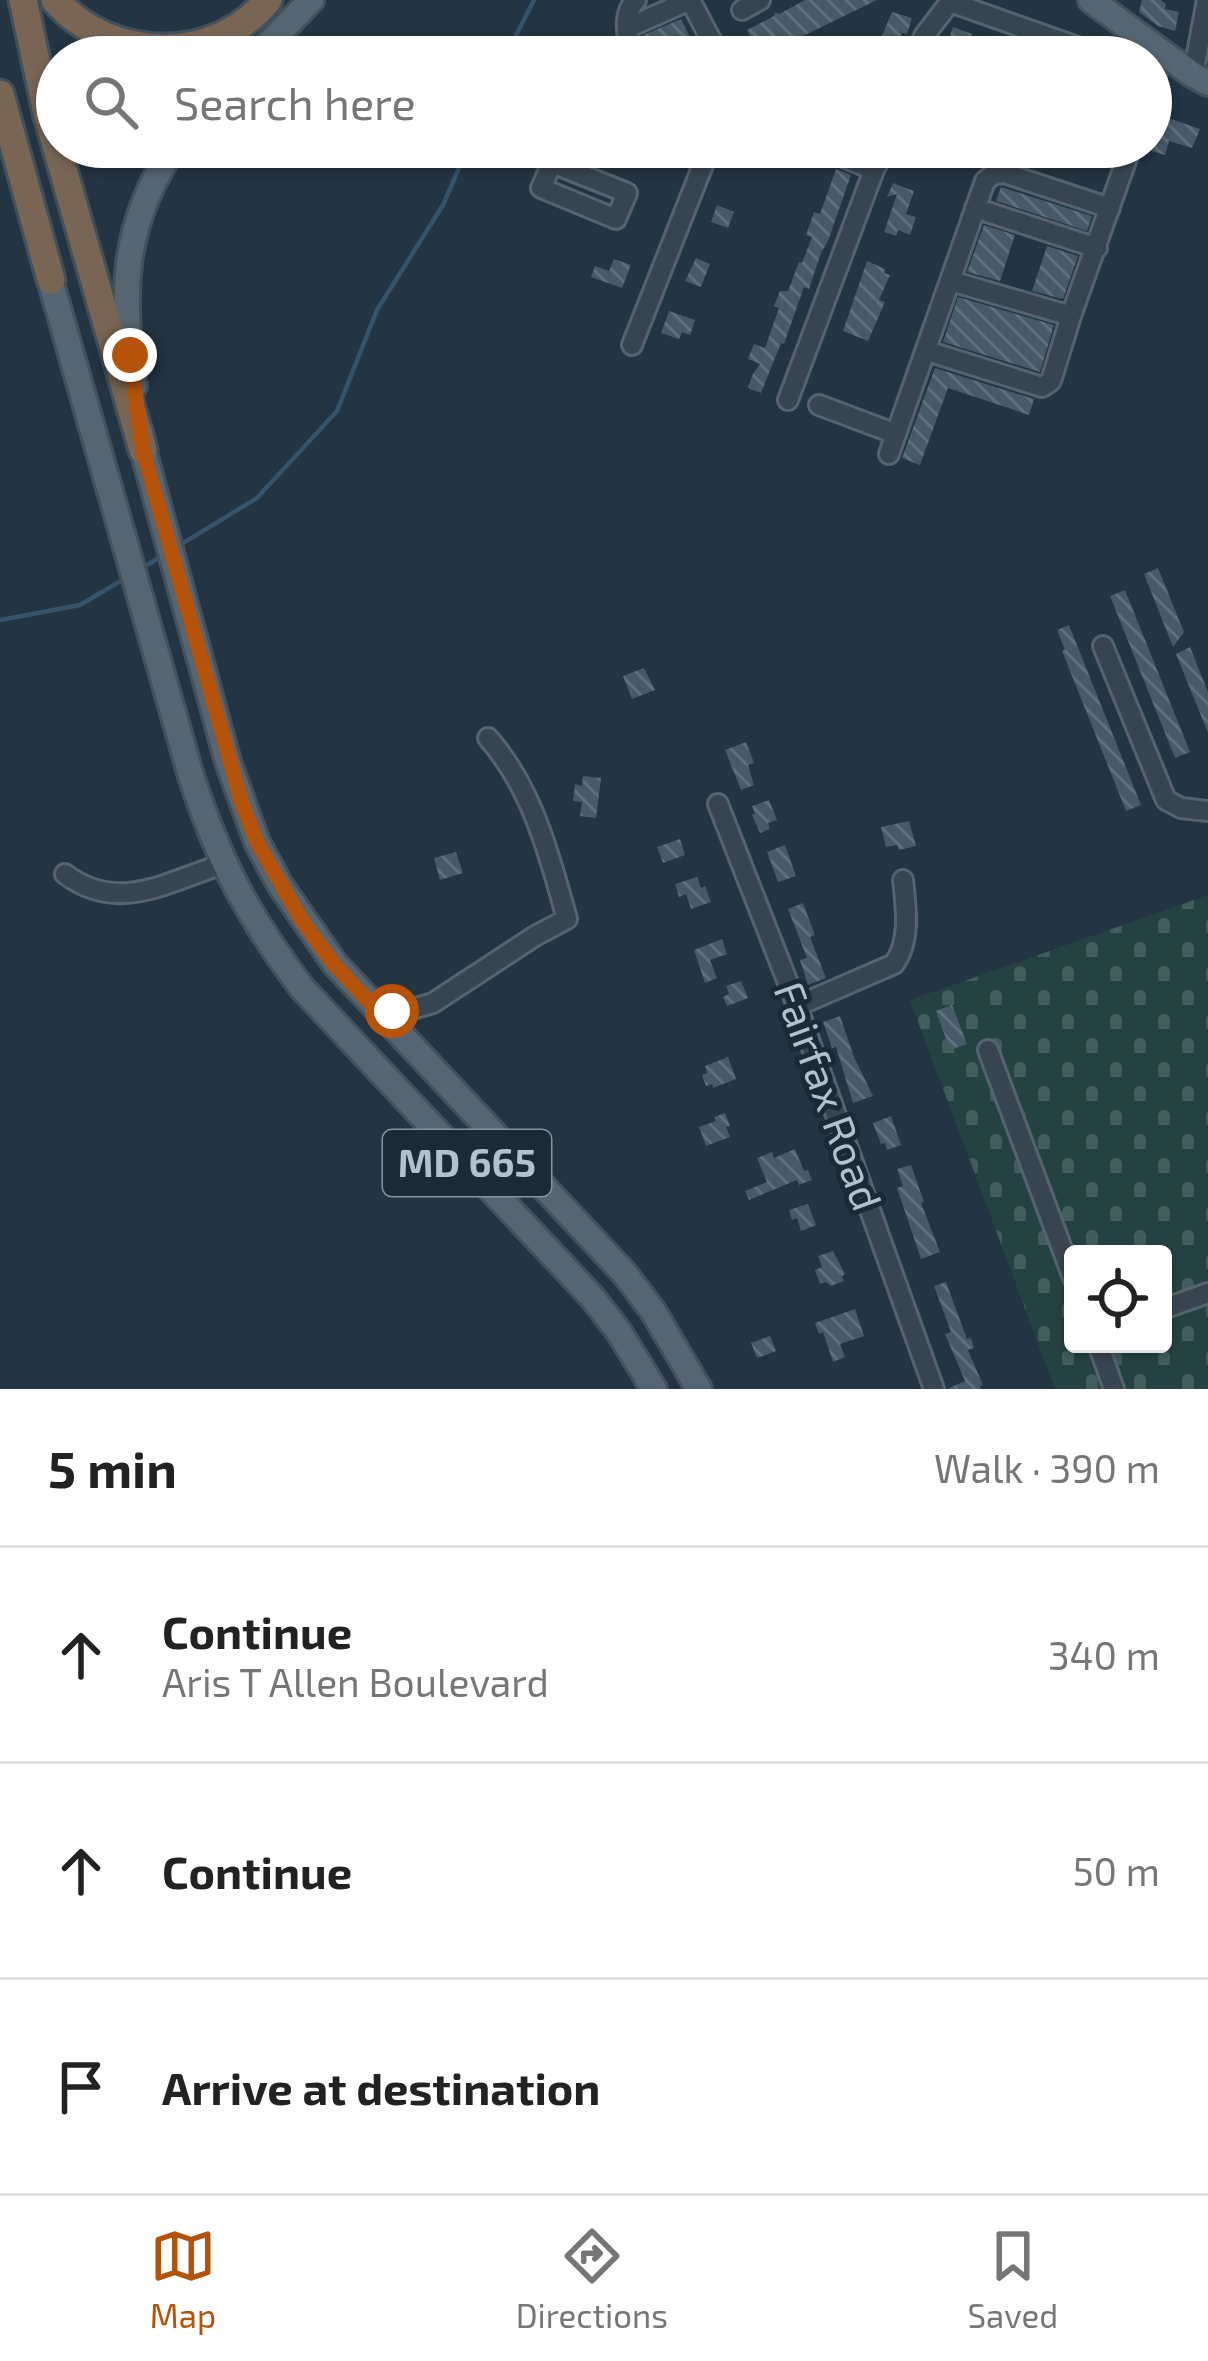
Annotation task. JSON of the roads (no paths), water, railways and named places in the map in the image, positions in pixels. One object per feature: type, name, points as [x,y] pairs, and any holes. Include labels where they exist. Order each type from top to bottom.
[{"type":"highway","name":"MD 665","points":[[23,0],[36,61]]},
{"type":"highway","points":[[56,0],[76,21],[102,36]]},
{"type":"highway","points":[[220,36],[236,29],[268,0]]},
{"type":"highway","name":"MD 665","points":[[0,94],[51,280]]},
{"type":"highway","name":"MD 665","points":[[63,168],[145,456]]},
{"type":"main road","points":[[276,36],[311,0]]},
{"type":"main road","points":[[1101,7],[1141,36]]},
{"type":"main road","points":[[1172,59],[1200,79]]},
{"type":"main road","points":[[0,135],[51,280]]},
{"type":"main road","points":[[145,456],[130,355],[127,271],[136,223],[162,168]]},
{"type":"main road","name":"MD 665","points":[[51,280],[191,776],[223,864],[269,945],[302,988],[592,1297],[654,1389]]},
{"type":"main road","name":"MD 665","points":[[145,456],[228,762],[257,842],[303,922],[334,964],[625,1274],[699,1389]]},
{"type":"street","points":[[628,36],[630,7],[636,0]]},
{"type":"street","points":[[627,28],[690,0],[709,36]]},
{"type":"street","points":[[1200,79],[1207,0]]},
{"type":"street","points":[[924,36],[950,2],[1047,36]]},
{"type":"street","points":[[632,345],[702,168]]},
{"type":"street","points":[[788,400],[874,170],[869,168]]},
{"type":"street","points":[[927,351],[1042,387],[1052,381],[1124,168]]},
{"type":"street","points":[[889,454],[985,181],[1004,173],[1110,208]]},
{"type":"street","points":[[975,208],[1096,248]]},
{"type":"street","points":[[952,281],[1071,316]]},
{"type":"street","points":[[819,405],[896,434]]},
{"type":"street","points":[[1103,646],[1166,800],[1181,808],[1208,811]]},
{"type":"street","points":[[373,1006],[402,1012],[433,1003],[567,919],[551,858],[526,800],[509,762],[488,738]]},
{"type":"street","name":"Fairfax Road","points":[[718,804],[797,1006],[934,1389]]},
{"type":"street","points":[[65,874],[84,888],[121,895],[223,864]]},
{"type":"street","points":[[797,1006],[893,964],[903,951],[903,880]]},
{"type":"street","points":[[423,1060],[417,1026],[433,1003]]},
{"type":"street","points":[[988,1050],[1064,1254]]},
{"type":"street","points":[[1172,1306],[1208,1293]]},
{"type":"street","points":[[1101,1353],[1114,1389]]},
{"type":"waterway","points":[[516,36],[534,0]]},
{"type":"waterway","points":[[180,545],[257,498],[337,411],[377,310],[443,205],[459,168]]},
{"type":"waterway","points":[[139,570],[165,554]]},
{"type":"waterway","points":[[0,620],[80,605],[124,579]]}]
